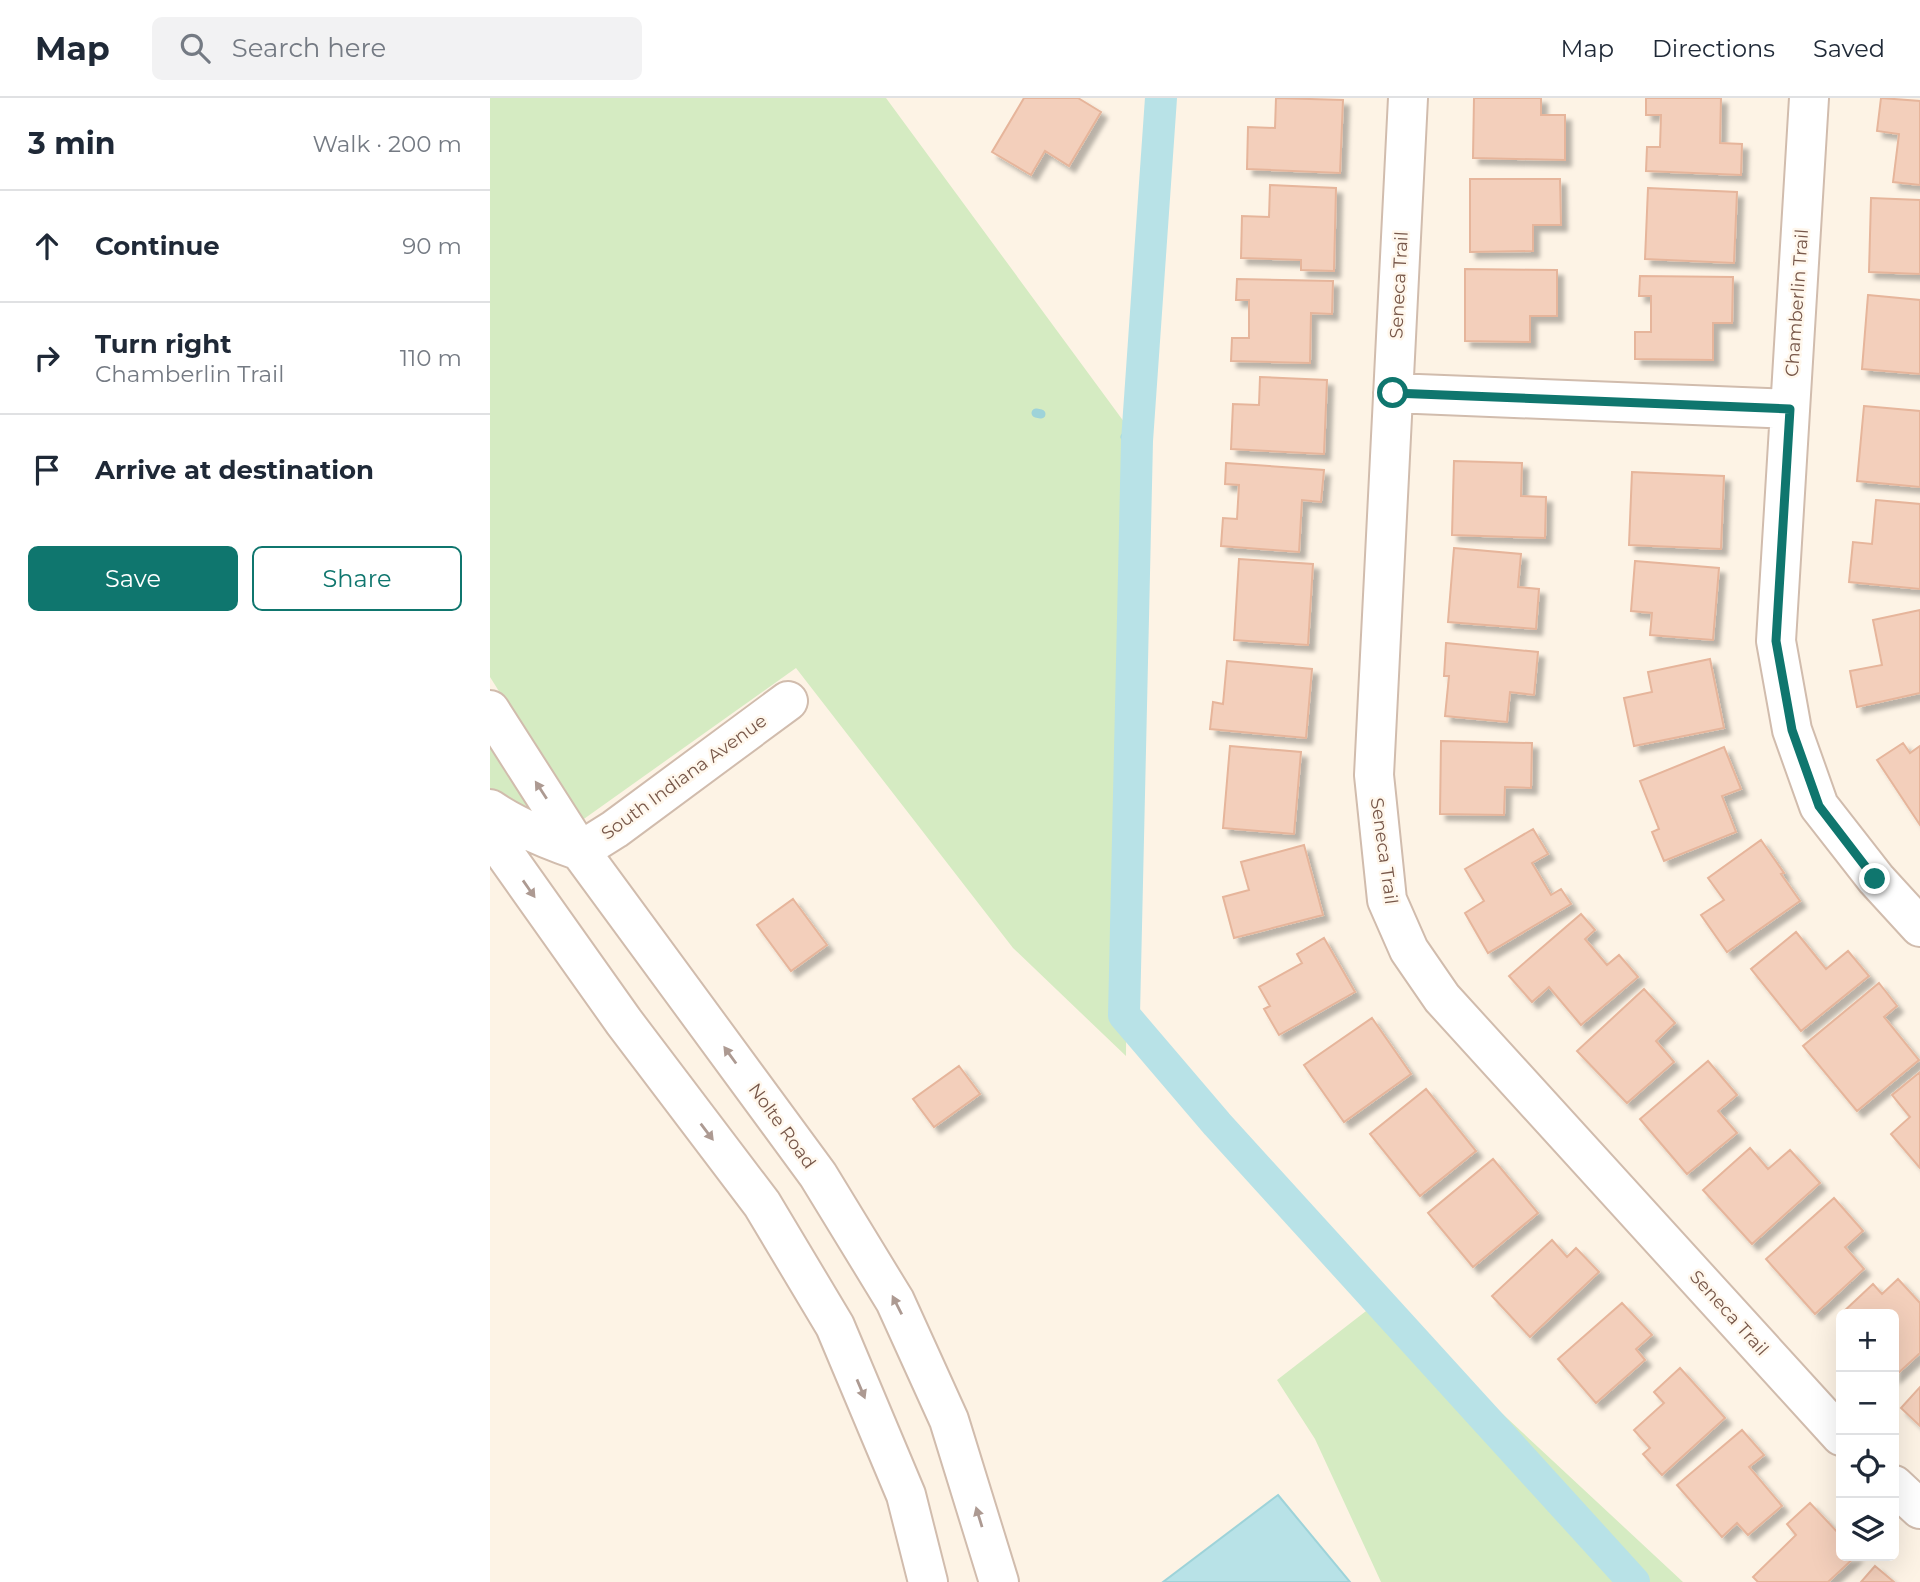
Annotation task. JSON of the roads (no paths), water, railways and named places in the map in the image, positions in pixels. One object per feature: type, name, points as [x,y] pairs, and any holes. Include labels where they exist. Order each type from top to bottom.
[{"type":"street","name":"Seneca Trail","points":[[1408,98],[1374,775],[1387,900],[1409,950],[1442,998],[1840,1435]]},
{"type":"street","name":"Chamberlin Trail","points":[[1809,98],[1776,641],[1792,730],[1819,806],[1875,879],[1920,927]]},
{"type":"street","points":[[1393,393],[1790,409]]},
{"type":"street","name":"South Indiana Avenue","points":[[580,851],[615,829],[788,701]]},
{"type":"street","name":"Nolte Road","points":[[490,710],[580,851],[818,1175],[895,1301],[949,1420],[999,1582]]},
{"type":"street","points":[[490,809],[508,822],[544,839],[580,851]]},
{"type":"street","points":[[490,833],[624,1022],[762,1204],[828,1315],[906,1495],[928,1582]]},
{"type":"street","points":[[1899,1489],[1920,1508]]},
{"type":"water","points":[[1278,1495],[1350,1582],[1163,1582]]},
{"type":"waterway","points":[[1161,98],[1137,441],[1124,1015],[1217,1124],[1634,1582]]},
{"type":"waterway","points":[[1036,413],[1041,414]]},
{"type":"waterway","points":[[1125,437],[1137,441]]}]
